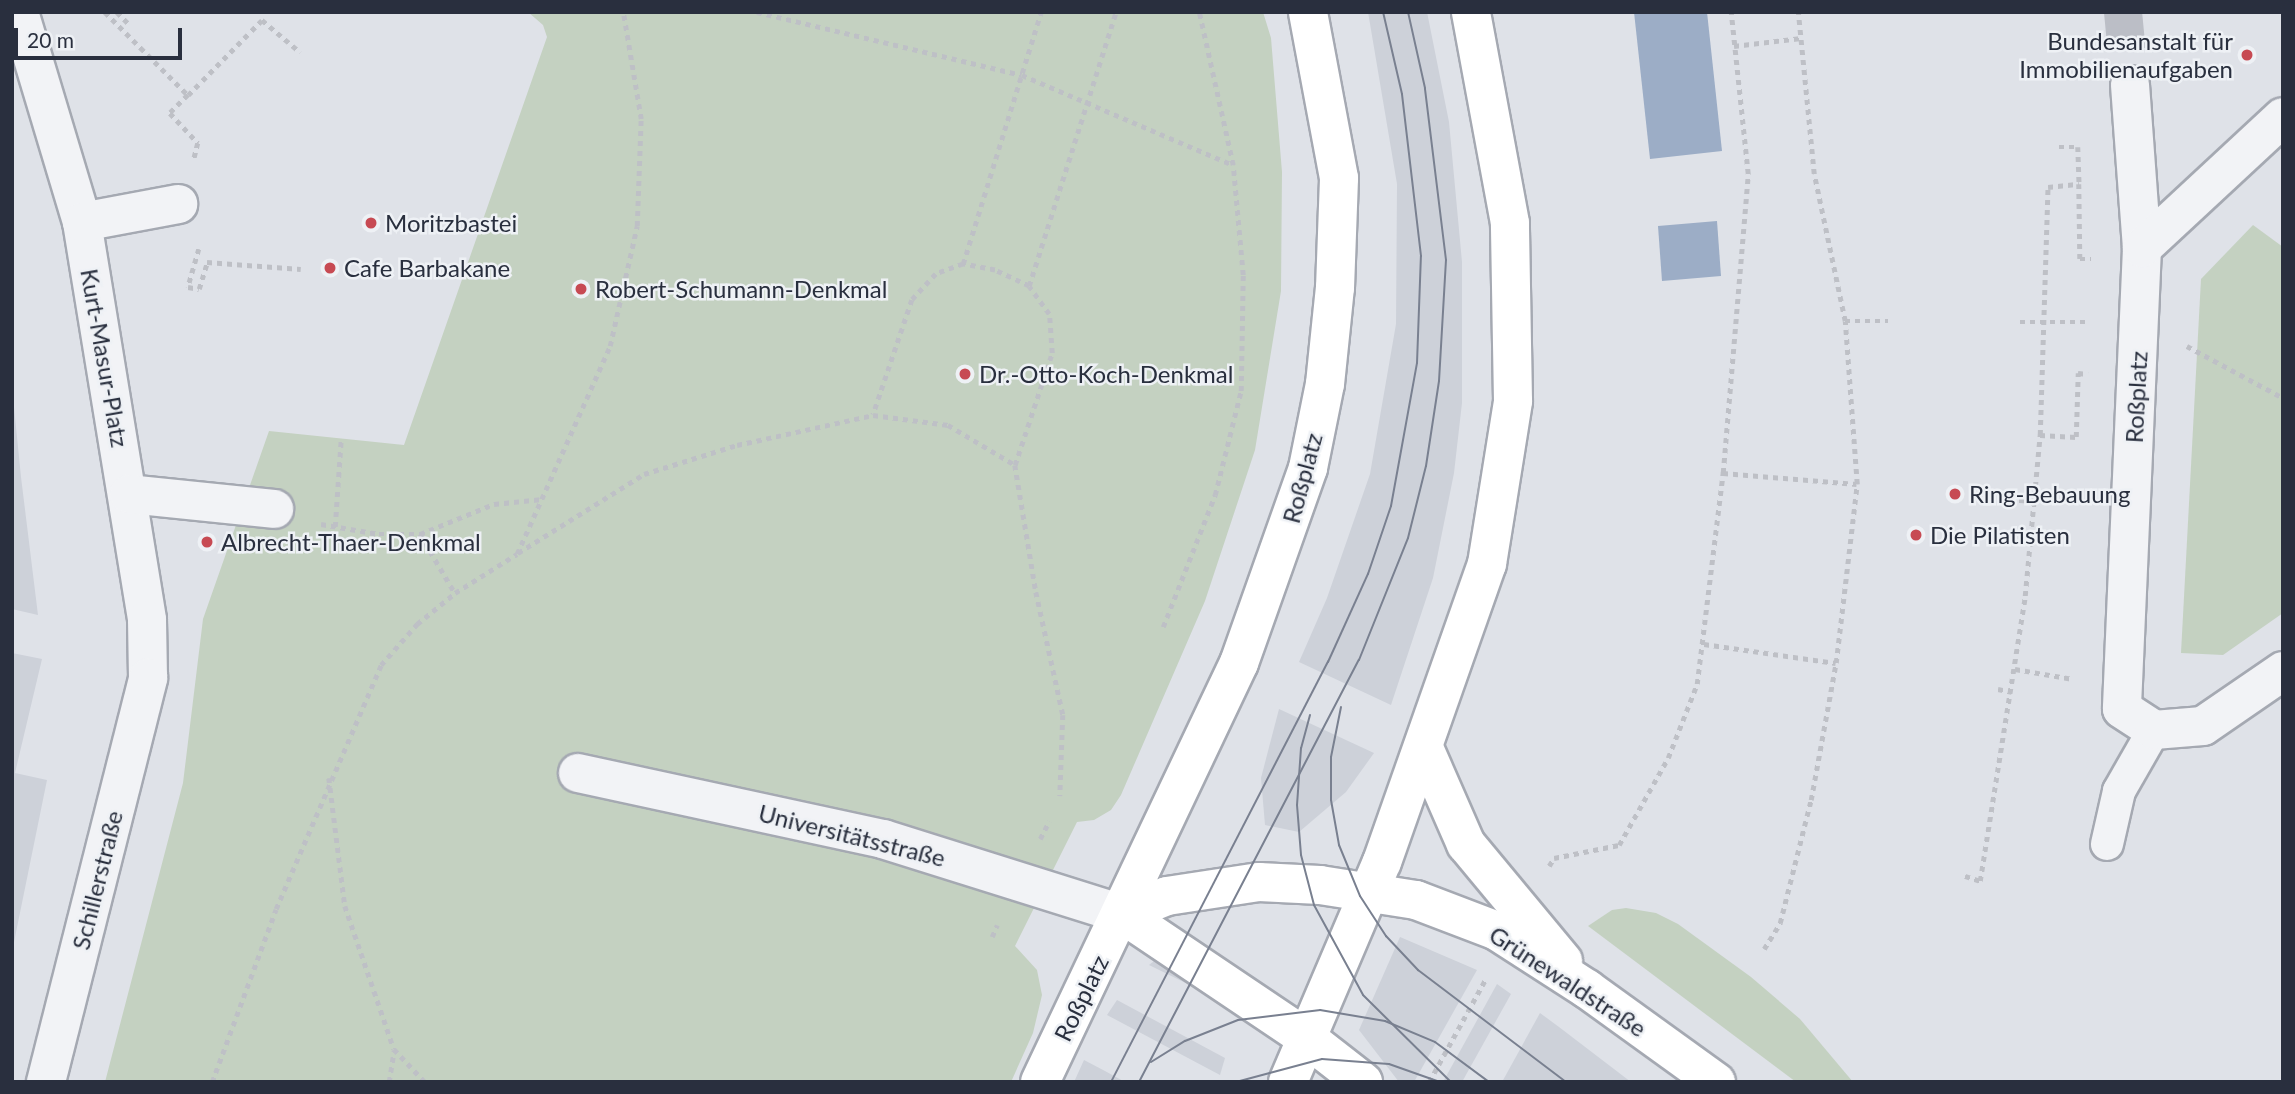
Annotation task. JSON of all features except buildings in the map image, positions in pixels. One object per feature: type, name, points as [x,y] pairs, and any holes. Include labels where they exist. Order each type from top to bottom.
[{"type":"main road","name":"Roßplatz","points":[[1040,1082],[1122,914],[1244,651],[1308,468],[1334,301],[1339,178],[1308,12]]},
{"type":"main road","points":[[1288,1082],[1370,892],[1424,748],[1487,564],[1513,401],[1510,223],[1471,12]]},
{"type":"main road","points":[[1424,748],[1466,844],[1587,989]]},
{"type":"main road","points":[[1122,914],[1167,896],[1228,884],[1286,882],[1370,892]]},
{"type":"main road","name":"Grünewaldstraße","points":[[1370,892],[1416,900],[1497,931],[1587,989],[1716,1082]]},
{"type":"main road","points":[[1122,914],[1308,1039],[1363,1082]]},
{"type":"street","name":"Kurt-Masur-Platz","points":[[19,12],[82,222],[129,494],[147,620],[148,678]]},
{"type":"street","name":"Roßplatz","points":[[2130,85],[2142,248],[2141,321],[2122,709],[2154,730]]},
{"type":"street","points":[[2142,248],[2283,117]]},
{"type":"street","points":[[82,222],[185,187]]},
{"type":"street","points":[[129,494],[274,509]]},
{"type":"street","points":[[2154,730],[2203,726],[2283,671]]},
{"type":"street","name":"Schillerstraße","points":[[46,1082],[148,678]]},
{"type":"street","name":"Universitätsstraße","points":[[578,773],[883,839],[1122,914]]},
{"type":"lane","points":[[2107,844],[2119,792],[2154,730]]},
{"type":"lane","points":[[2119,792],[2137,823]]},
{"type":"path","points":[[105,12],[188,95]]},
{"type":"path","points":[[117,12],[130,25]]},
{"type":"path","points":[[517,554],[610,346],[637,226],[641,119],[623,12]]},
{"type":"path","points":[[757,12],[1022,75],[1088,100],[1233,164]]},
{"type":"path","points":[[963,264],[1041,12]]},
{"type":"path","points":[[1029,286],[1116,12]]},
{"type":"path","points":[[1163,627],[1214,495],[1241,391],[1243,275],[1233,164],[1199,12]]},
{"type":"path","points":[[1542,877],[1554,858],[1619,845],[1668,758],[1697,684],[1723,473],[1748,174],[1731,12]]},
{"type":"path","points":[[1764,949],[1783,911],[1811,800],[1836,663],[1857,484],[1845,321],[1814,174],[1798,12]]},
{"type":"path","points":[[185,187],[198,143],[170,113],[262,20],[300,52]]},
{"type":"path","points":[[1734,46],[1802,38]]},
{"type":"path","points":[[2059,147],[2078,147],[2080,251]]},
{"type":"path","points":[[1965,876],[1980,881],[2012,692],[2036,501],[2048,187],[2079,184]]},
{"type":"path","points":[[202,237],[188,287],[199,289],[207,262],[301,269]]},
{"type":"path","points":[[873,415],[912,300],[936,274],[963,264],[995,271],[1029,286],[1049,314],[1052,353],[1015,465],[1063,715],[1060,796]]},
{"type":"path","points":[[1845,321],[1888,321]]},
{"type":"path","points":[[2141,321],[2283,398]]},
{"type":"path","points":[[2021,322],[2086,322]]},
{"type":"path","points":[[2040,435],[2076,437],[2079,382]]},
{"type":"path","points":[[212,1082],[329,778],[381,665],[417,624],[455,593],[644,474],[737,445],[873,415],[948,425],[1015,465]]},
{"type":"path","points":[[335,527],[341,439]]},
{"type":"path","points":[[1723,473],[1857,484]]},
{"type":"path","points":[[314,523],[420,534],[494,504],[544,498]]},
{"type":"path","points":[[2019,500],[2036,501]]},
{"type":"path","points":[[420,534],[455,593]]},
{"type":"path","points":[[1704,644],[1836,663]]},
{"type":"path","points":[[2015,669],[2056,676]]},
{"type":"path","points":[[1998,689],[2012,692]]},
{"type":"path","points":[[329,778],[345,906],[394,1049],[425,1082]]},
{"type":"path","points":[[389,1082],[394,1049]]},
{"type":"shaded area","points":[[1368,12],[1427,12],[1449,122],[1462,262],[1462,403],[1454,473],[1433,578],[1391,705],[1299,662],[1327,598],[1370,474],[1396,324],[1397,184]]},
{"type":"shaded area","points":[[12,387],[21,477],[38,615],[12,609]]},
{"type":"shaded area","points":[[12,653],[42,659],[15,773],[47,780],[12,952]]},
{"type":"shaded area","points":[[1279,709],[1374,753],[1346,792],[1299,832],[1265,825],[1261,778]]},
{"type":"shaded area","points":[[1400,937],[1477,970],[1414,1082],[1399,1082],[1359,1030]]},
{"type":"shaded area","points":[[1173,946],[1208,994],[1149,965]]},
{"type":"shaded area","points":[[1497,984],[1511,994],[1462,1082],[1443,1082]]},
{"type":"shaded area","points":[[1117,1000],[1225,1058],[1220,1075],[1107,1015]]},
{"type":"shaded area","points":[[1540,1013],[1559,1027],[1631,1082],[1502,1082]]},
{"type":"shaded area","points":[[1084,1060],[1105,1071],[1125,1082],[1074,1082]]},
{"type":"green space","points":[[528,12],[1263,12],[1271,38],[1282,172],[1281,291],[1255,450],[1205,601],[1121,795],[1111,810],[1094,820],[1077,822],[1015,946],[1037,970],[1042,995],[1033,1033],[1011,1082],[105,1082],[183,783],[203,619],[269,431],[404,445],[547,37],[543,25]]},
{"type":"green space","points":[[2253,225],[2283,247],[2283,613],[2223,655],[2181,653],[2201,279]]},
{"type":"green space","points":[[1626,908],[1656,913],[1678,924],[1751,977],[1800,1019],[1853,1082],[1796,1082],[1588,926],[1612,910]]},
{"type":"water","points":[[1634,12],[1707,12],[1722,151],[1650,159]]},
{"type":"water","points":[[1717,221],[1721,276],[1662,281],[1658,226]]},
{"type":"tunnel","points":[[2123,12],[2130,85]]},
{"type":"tram line","points":[[1111,1082],[1328,662],[1368,574],[1391,506],[1417,363],[1421,256],[1402,94],[1383,12]]},
{"type":"tram line","points":[[1139,1082],[1359,660],[1408,538],[1426,466],[1439,381],[1446,260],[1425,88],[1408,12]]},
{"type":"tram line","points":[[1341,707],[1331,757],[1331,800],[1339,845],[1360,896],[1386,936],[1418,970],[1566,1082]]},
{"type":"tram line","points":[[1310,715],[1301,748],[1297,805],[1301,855],[1314,905],[1363,995],[1451,1082]]},
{"type":"tram line","points":[[1151,1062],[1185,1041],[1238,1020],[1320,1010],[1385,1021],[1435,1042],[1489,1082]]},
{"type":"tram line","points":[[1236,1082],[1322,1059],[1389,1064],[1440,1082]]},
{"type":"place","name":"Bundesanstalt für Immobilienaufgaben","points":[[2247,55]]},
{"type":"place","name":"Moritzbastei","points":[[371,223]]},
{"type":"place","name":"Cafe Barbakane","points":[[330,268]]},
{"type":"place","name":"Robert-Schumann-Denkmal","points":[[581,289]]},
{"type":"place","name":"Dr.-Otto-Koch-Denkmal","points":[[965,374]]},
{"type":"place","name":"Ring-Bebauung","points":[[1955,494]]},
{"type":"place","name":"Die Pilatisten","points":[[1916,535]]},
{"type":"place","name":"Albrecht-Thaer-Denkmal","points":[[207,542]]}]
